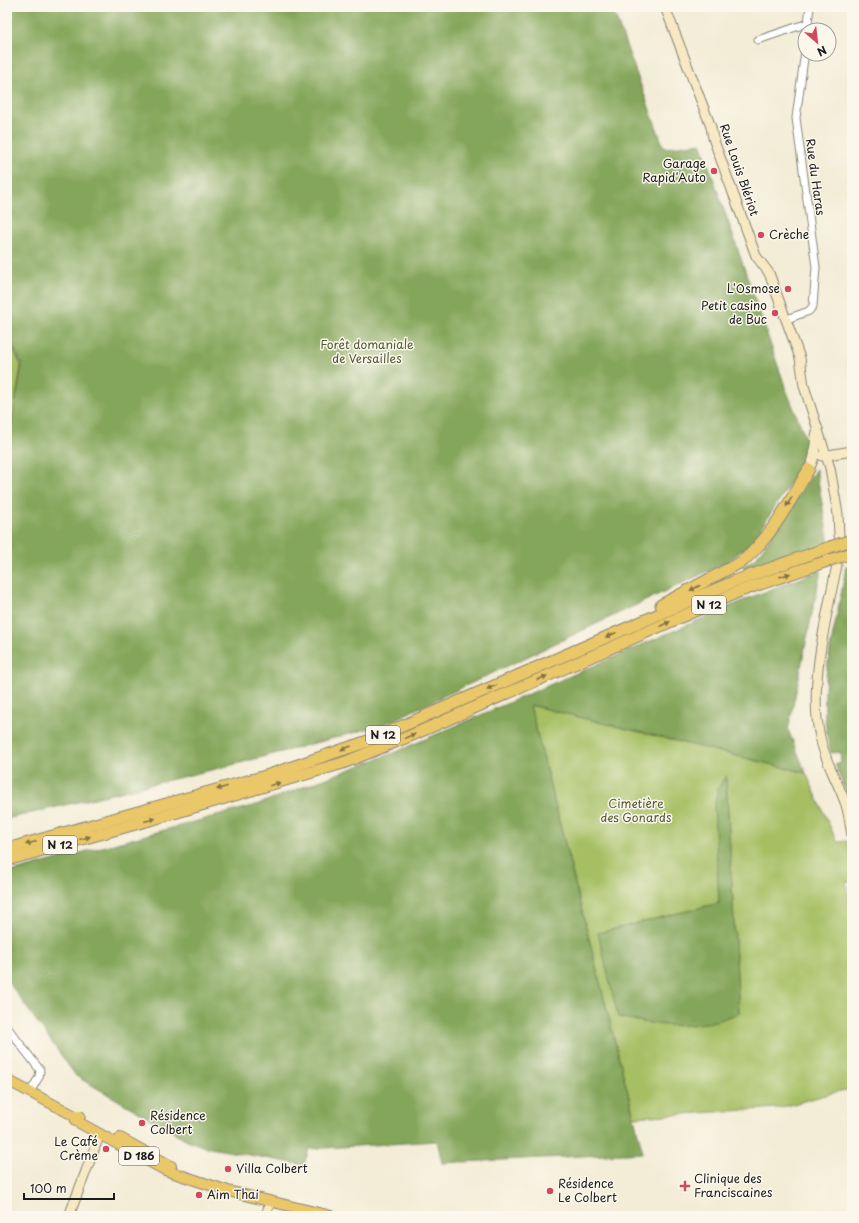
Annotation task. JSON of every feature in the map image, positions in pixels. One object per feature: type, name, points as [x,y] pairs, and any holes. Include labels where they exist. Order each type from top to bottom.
[{"type":"highway","points":[[646,619],[658,606],[743,561],[754,552],[790,502],[809,469]]},
{"type":"highway","name":"N 12","points":[[7,849],[312,761],[407,724],[735,580],[852,540]]},
{"type":"highway","name":"N 12","points":[[7,860],[172,814],[343,763],[410,736],[740,591],[833,562],[852,553]]},
{"type":"main road","name":"Rue Louis Blériot","points":[[664,7],[709,120],[713,138],[756,256],[769,273],[800,358],[804,386],[827,454],[838,514],[839,536]]},
{"type":"main road","points":[[809,469],[815,458],[816,434],[818,427]]},
{"type":"main road","points":[[815,458],[827,454],[852,451]]},
{"type":"main road","points":[[833,562],[819,659],[817,713],[822,745],[831,774],[846,804],[852,835]]},
{"type":"main road","name":"D 186","points":[[7,1080],[75,1116],[81,1116],[101,1131],[165,1163],[180,1174],[222,1189],[331,1216]]},
{"type":"main road","points":[[69,1216],[101,1131]]},
{"type":"main road","points":[[266,1216],[270,1202]]},
{"type":"street","points":[[808,22],[810,7]]},
{"type":"street","points":[[758,40],[797,29]]},
{"type":"street","name":"Rue du Haras","points":[[787,319],[809,311],[813,306],[816,267],[796,118],[804,62]]},
{"type":"street","points":[[7,1027],[40,1070],[39,1077],[30,1092]]},
{"type":"green space","name":"Forêt domaniale de Versailles","points":[[7,7],[612,7],[664,148],[701,143],[787,392],[811,451],[751,544],[727,562],[383,725],[240,763],[7,819],[7,451],[22,365],[7,334]]},
{"type":"green space","points":[[7,335],[21,366],[7,451]]},
{"type":"green space","points":[[816,469],[829,544],[744,570],[743,566],[756,558]]},
{"type":"green space","points":[[852,565],[852,809],[835,764],[841,762],[840,752],[831,753],[826,730],[824,706],[828,660],[846,566]]},
{"type":"green space","points":[[821,570],[788,730],[806,773],[530,705],[643,1153],[442,1163],[437,1141],[309,1149],[304,1165],[205,1147],[187,1140],[76,1076],[7,980],[7,873],[256,805],[398,751],[749,598]]},
{"type":"green space","name":"Cimetière des Gonards","points":[[530,705],[806,773],[837,842],[847,841],[852,867],[852,880],[846,882],[852,919],[852,1089],[779,1108],[634,1117]],"holes":[[[726,777],[739,1013],[598,933],[719,903]]]},
{"type":"green space","points":[[726,776],[739,1013],[708,1023],[679,1026],[649,1023],[618,1017],[598,933],[719,903],[714,807],[718,788]]},
{"type":"place","name":"Garage Rapid'Auto","points":[[714,171]]},
{"type":"place","name":"Crèche","points":[[761,235]]},
{"type":"place","name":"L'Osmose","points":[[788,289]]},
{"type":"place","name":"Petit casino de Buc","points":[[775,313]]},
{"type":"place","name":"Résidence Colbert","points":[[142,1123]]},
{"type":"place","name":"Le Café Crème","points":[[106,1149]]},
{"type":"place","name":"Villa Colbert","points":[[228,1169]]},
{"type":"place","name":"Clinique des Franciscaines","points":[[685,1186]]},
{"type":"place","name":"Résidence Le Colbert","points":[[550,1191]]},
{"type":"place","name":"Aim Thai","points":[[199,1195]]}]
